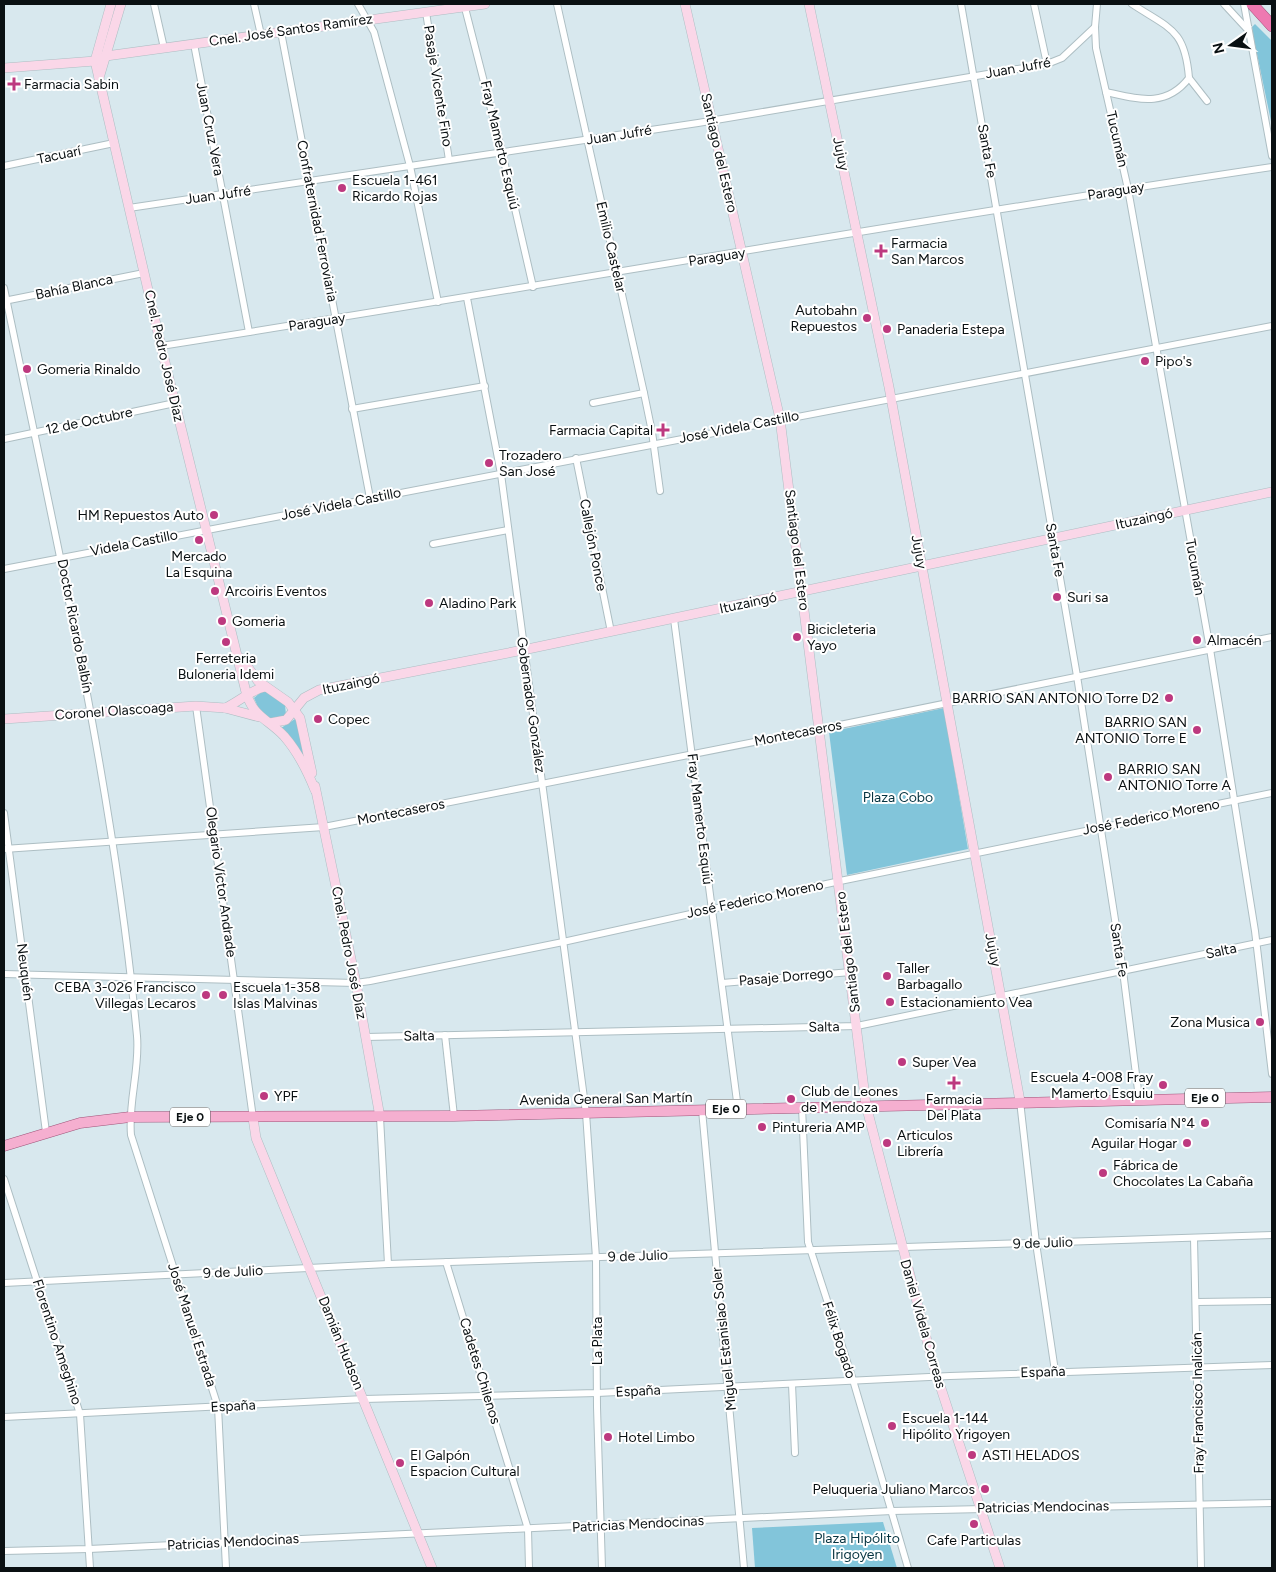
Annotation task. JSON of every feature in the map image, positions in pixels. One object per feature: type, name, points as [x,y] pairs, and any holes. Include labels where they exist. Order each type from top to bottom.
[{"type":"highway","points":[[1252,4],[1272,26]]},
{"type":"main road","name":"Avenida General San Martín","points":[[4,1146],[46,1132],[90,1121],[130,1117],[454,1116],[1139,1098],[1272,1097]]},
{"type":"street","points":[[100,59],[111,4]]},
{"type":"street","points":[[100,59],[120,4]]},
{"type":"street","points":[[154,4],[164,48]]},
{"type":"street","points":[[254,4],[261,35]]},
{"type":"street","points":[[358,4],[374,32],[410,166],[438,302]]},
{"type":"street","name":"Cnel. José Santos Ramírez","points":[[4,68],[100,59],[164,48],[465,5],[485,4]]},
{"type":"street","name":"Emilio Castelar","points":[[557,4],[644,393],[654,443],[660,491]]},
{"type":"street","name":"Santiago del Estero","points":[[685,4],[780,419],[840,881],[866,1105]]},
{"type":"street","name":"Jujuy","points":[[809,4],[891,398],[1020,1101]]},
{"type":"street","name":"Santa Fe","points":[[961,4],[1077,676],[1123,971],[1139,1098]]},
{"type":"street","points":[[1034,4],[1047,64]]},
{"type":"street","name":"Tucumán","points":[[1097,4],[1096,48],[1128,189],[1210,649],[1257,943],[1272,1074]]},
{"type":"street","points":[[1132,4],[1174,31],[1187,55],[1189,78],[1207,101]]},
{"type":"street","points":[[1224,4],[1249,30]]},
{"type":"street","points":[[1244,4],[1272,156]]},
{"type":"street","name":"Fray Mamerto Esquiú","points":[[465,5],[502,152],[533,287]]},
{"type":"street","name":"Pasaje Vicente Fino","points":[[426,12],[449,160]]},
{"type":"street","name":"Juan Jufré","points":[[129,208],[830,102],[1047,64],[1062,58],[1095,27]]},
{"type":"street","name":"Confraternidad Ferroviaria","points":[[281,32],[370,498]]},
{"type":"street","name":"Juan Cruz Vera","points":[[194,44],[249,332]]},
{"type":"street","name":"Cnel. Pedro José Díaz","points":[[100,59],[99,80],[161,346],[205,529],[252,707],[258,716],[270,724],[293,747],[316,790]]},
{"type":"street","points":[[1106,92],[1140,100],[1155,100],[1181,89],[1189,78]]},
{"type":"street","name":"Tacuarí","points":[[4,166],[114,143]]},
{"type":"street","name":"Paraguay","points":[[161,346],[1272,167]]},
{"type":"street","name":"Bahía Blanca","points":[[5,301],[144,273]]},
{"type":"street","name":"Doctor Ricardo Balbín","points":[[4,288],[5,301],[35,432],[92,713],[138,1044],[130,1117]]},
{"type":"street","name":"Gobernador González","points":[[467,298],[501,474],[586,1113]]},
{"type":"street","name":"José Videla Castillo","points":[[205,529],[1272,326]]},
{"type":"street","points":[[352,409],[485,386]]},
{"type":"street","points":[[593,404],[644,393]]},
{"type":"street","name":"12 de Octubre","points":[[4,439],[175,404]]},
{"type":"street","name":"Callejón Ponce","points":[[576,458],[611,632]]},
{"type":"street","name":"Ituzaingó","points":[[270,724],[284,721],[291,708],[319,690],[674,619],[1272,492]]},
{"type":"street","name":"Videla Castillo","points":[[4,569],[205,529]]},
{"type":"street","points":[[434,544],[508,530]]},
{"type":"street","name":"Fray Mamerto Esquiú","points":[[674,619],[738,1109]]},
{"type":"street","name":"Montecaseros","points":[[6,848],[324,827],[820,729],[1272,636]]},
{"type":"street","name":"Cnel. Pedro José Díaz","points":[[236,649],[251,673],[291,708],[304,728],[356,983],[380,1117]]},
{"type":"street","points":[[225,708],[265,686]]},
{"type":"street","name":"Coronel Olascoaga","points":[[4,719],[196,706],[225,708],[258,716]]},
{"type":"street","name":"Olegario Víctor Andrade","points":[[196,706],[236,981],[253,1118]]},
{"type":"street","name":"José Federico Moreno","points":[[4,974],[356,983],[563,942],[1100,826],[1272,793]]},
{"type":"street","name":"Neuquén","points":[[4,813],[6,848],[26,975],[46,1132]]},
{"type":"street","name":"Salta","points":[[366,1037],[857,1026],[1272,940]]},
{"type":"street","name":"Pasaje Dorrego","points":[[722,983],[851,972]]},
{"type":"street","points":[[445,1035],[454,1116]]},
{"type":"street","points":[[1020,1101],[1036,1243],[1055,1371]]},
{"type":"street","name":"Daniel Videla Correas","points":[[866,1105],[936,1376],[1000,1568]]},
{"type":"street","name":"Félix Bogado","points":[[802,1106],[810,1250],[853,1380],[908,1568]]},
{"type":"street","name":"Miguel Estanislao Soler","points":[[702,1110],[729,1387],[744,1568]]},
{"type":"street","name":"La Plata","points":[[586,1113],[596,1258],[597,1393],[602,1568]]},
{"type":"street","name":"José Manuel Estrada","points":[[130,1117],[132,1141],[218,1407],[226,1568]]},
{"type":"street","points":[[380,1117],[388,1264]]},
{"type":"street","name":"Damián Hudson","points":[[253,1118],[256,1138],[432,1568]]},
{"type":"street","name":"Florentino Ameghino","points":[[4,1179],[80,1414],[90,1568]]},
{"type":"street","name":"9 de Julio","points":[[4,1283],[388,1264],[810,1250],[902,1249],[1272,1235]]},
{"type":"street","name":"Fray Francisco Inalicán","points":[[1194,1238],[1201,1568]]},
{"type":"street","name":"Cadetes Chilenos","points":[[446,1262],[528,1529],[529,1568]]},
{"type":"street","points":[[1196,1302],[1272,1301]]},
{"type":"street","name":"España","points":[[4,1417],[364,1399],[597,1393],[1055,1371],[1272,1365]]},
{"type":"street","points":[[792,1384],[795,1453]]},
{"type":"street","name":"Patricias Mendocinas","points":[[4,1551],[225,1543],[892,1511],[1272,1503]]},
{"type":"green space","points":[[1255,24],[1272,41],[1272,126],[1253,35],[1252,27]]},
{"type":"green space","points":[[261,692],[267,692],[285,705],[286,715],[274,721],[261,714],[254,698]]},
{"type":"green space","name":"Plaza Cobo","points":[[944,708],[968,849],[847,875],[829,732]]},
{"type":"green space","points":[[295,719],[299,726],[310,770],[281,728]]},
{"type":"green space","name":"Plaza Hipólito Irigoyen","points":[[883,1522],[897,1568],[755,1568],[752,1528]]},
{"type":"place","name":"Farmacia Sabin","points":[[14,84]]},
{"type":"place","name":"Escuela 1-461 Ricardo Rojas","points":[[342,188]]},
{"type":"place","name":"Farmacia San Marcos","points":[[881,251]]},
{"type":"place","name":"Autobahn Repuestos","points":[[867,318]]},
{"type":"place","name":"Panaderia Estepa","points":[[887,329]]},
{"type":"place","name":"Pipo's","points":[[1145,361]]},
{"type":"place","name":"Gomeria Rinaldo","points":[[27,369]]},
{"type":"place","name":"Farmacia Capital","points":[[663,430]]},
{"type":"place","name":"Trozadero San José","points":[[489,463]]},
{"type":"place","name":"HM Repuestos Auto","points":[[214,515]]},
{"type":"place","name":"Mercado La Esquina","points":[[199,540]]},
{"type":"place","name":"Arcoiris Eventos","points":[[215,591]]},
{"type":"place","name":"Suri sa","points":[[1057,597]]},
{"type":"place","name":"Aladino Park","points":[[429,603]]},
{"type":"place","name":"Gomeria","points":[[222,621]]},
{"type":"place","name":"Bicicleteria Yayo","points":[[797,637]]},
{"type":"place","name":"Almacén","points":[[1197,640]]},
{"type":"place","name":"Ferreteria Buloneria Idemi","points":[[226,642]]},
{"type":"place","name":"BARRIO SAN ANTONIO Torre D2","points":[[1169,698]]},
{"type":"place","name":"Copec","points":[[318,719]]},
{"type":"place","name":"BARRIO SAN ANTONIO Torre E","points":[[1197,730]]},
{"type":"place","name":"BARRIO SAN ANTONIO Torre A","points":[[1108,777]]},
{"type":"place","name":"Taller Barbagallo","points":[[887,976]]},
{"type":"place","name":"CEBA 3-026 Francisco Villegas Lecaros","points":[[206,995]]},
{"type":"place","name":"Escuela 1-358 Islas Malvinas","points":[[223,995]]},
{"type":"place","name":"Estacionamiento Vea","points":[[890,1002]]},
{"type":"place","name":"Zona Musica","points":[[1260,1022]]},
{"type":"place","name":"Super Vea","points":[[902,1062]]},
{"type":"place","name":"Farmacia Del Plata","points":[[954,1083]]},
{"type":"place","name":"Escuela 4-008 Fray Mamerto Esquiu","points":[[1163,1085]]},
{"type":"place","name":"YPF","points":[[264,1096]]},
{"type":"place","name":"Club de Leones de Mendoza","points":[[791,1099]]},
{"type":"place","name":"Comisaría N°4","points":[[1205,1123]]},
{"type":"place","name":"Pintureria AMP","points":[[762,1127]]},
{"type":"place","name":"Articulos Librería","points":[[887,1143]]},
{"type":"place","name":"Aguilar Hogar","points":[[1187,1143]]},
{"type":"place","name":"Fábrica de Chocolates La Cabaña","points":[[1103,1173]]},
{"type":"place","name":"Escuela 1-144 Hipólito Yrigoyen","points":[[892,1426]]},
{"type":"place","name":"Hotel Limbo","points":[[608,1437]]},
{"type":"place","name":"ASTI HELADOS","points":[[972,1455]]},
{"type":"place","name":"El Galpón Espacion Cultural","points":[[400,1463]]},
{"type":"place","name":"Peluqueria Juliano Marcos","points":[[985,1489]]},
{"type":"place","name":"Cafe Particulas","points":[[974,1524]]}]
